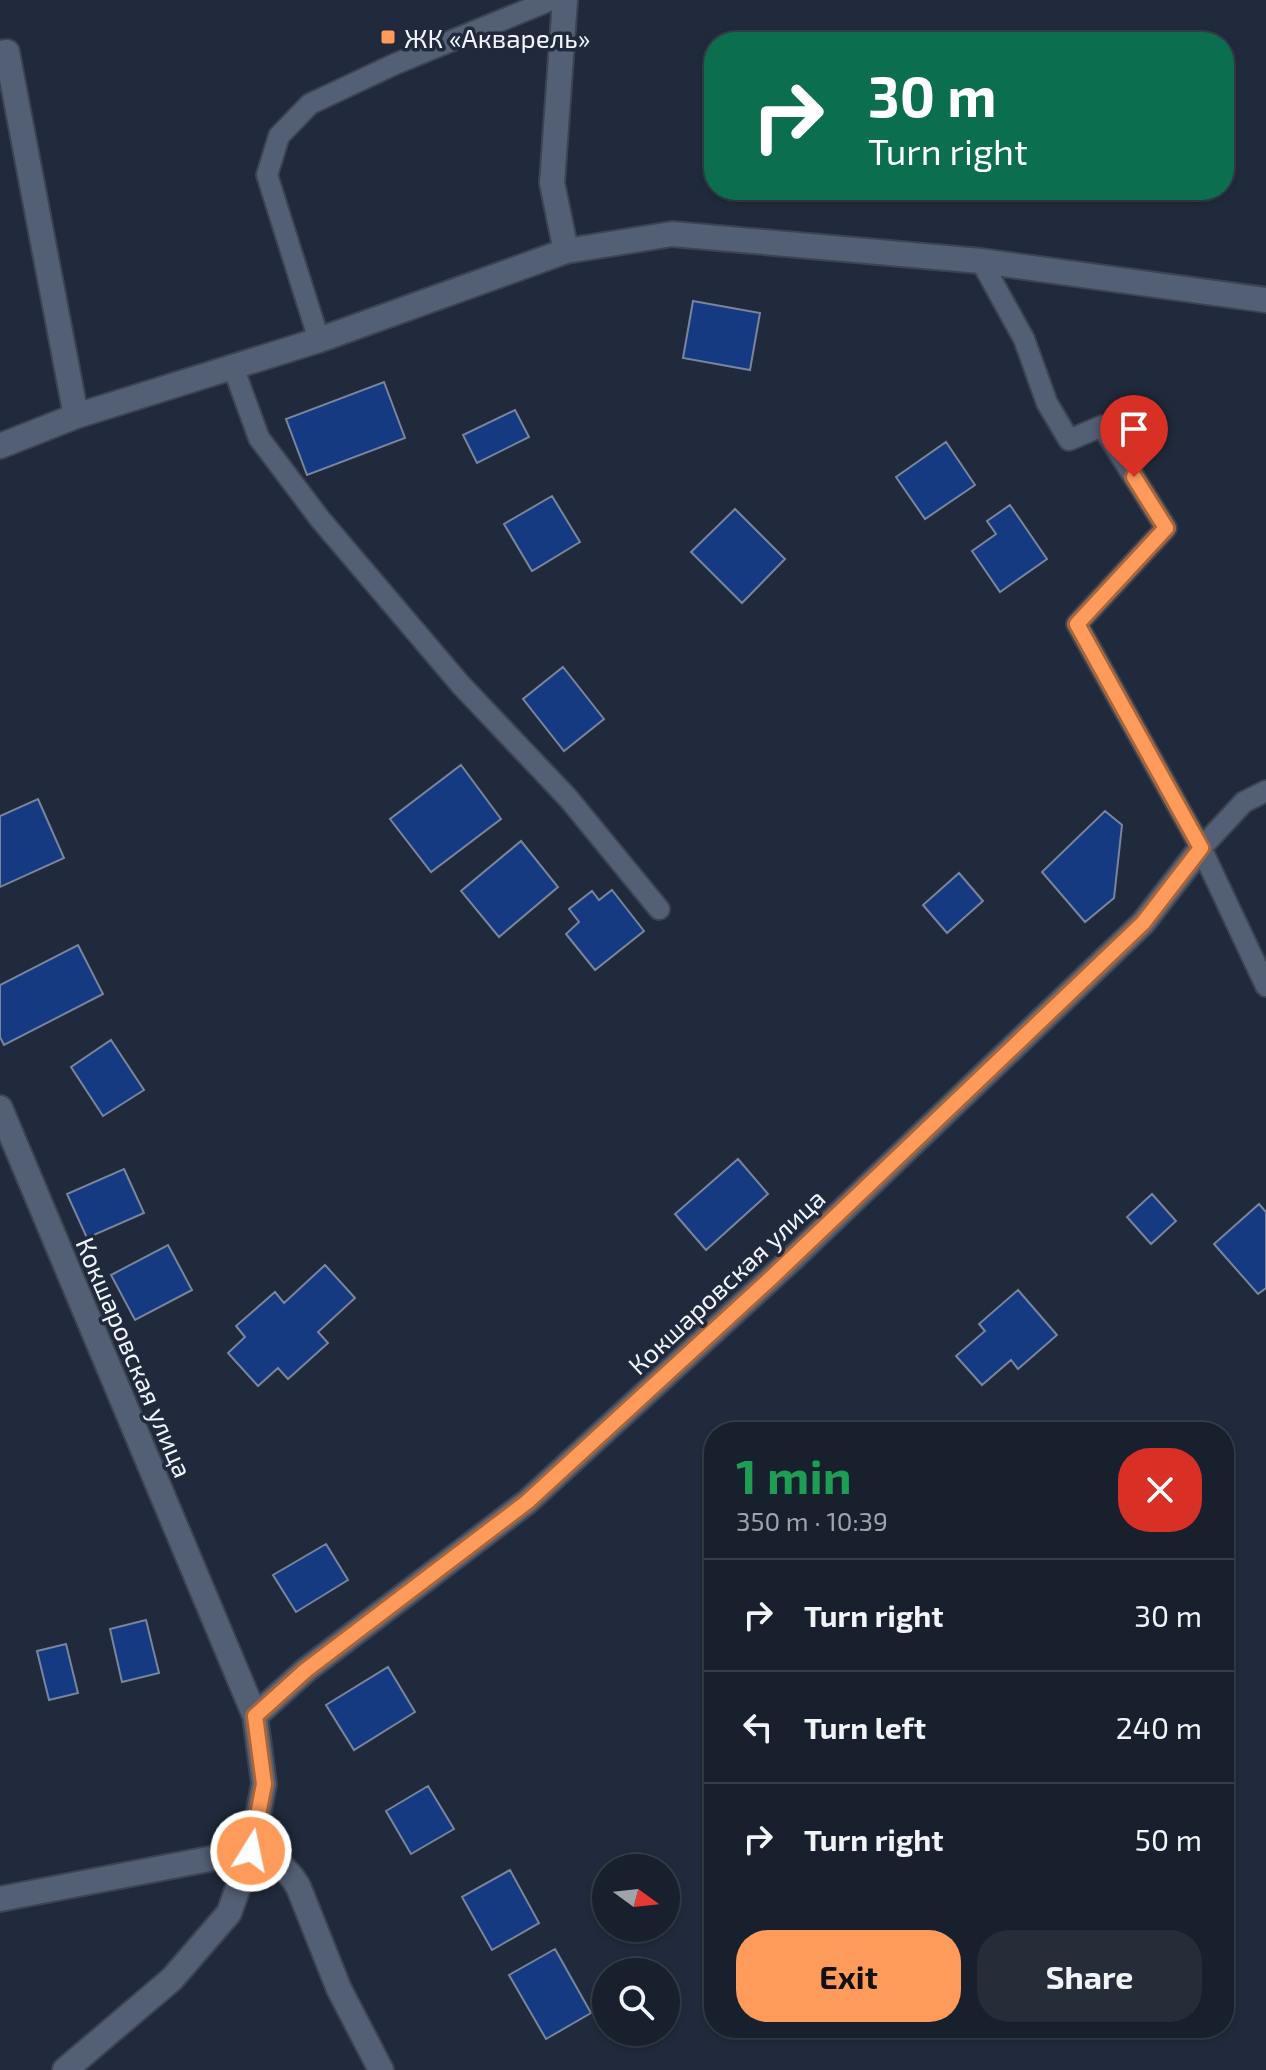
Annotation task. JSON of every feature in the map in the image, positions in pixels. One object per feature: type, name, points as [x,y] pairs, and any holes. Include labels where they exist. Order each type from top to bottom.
[{"type":"street","points":[[565,0],[552,183],[566,251]]},
{"type":"street","points":[[0,53],[7,52],[76,416]]},
{"type":"street","points":[[0,446],[76,416],[319,340],[566,251],[672,234],[981,261],[1266,300]]},
{"type":"street","name":"Кокшаровская улица","points":[[255,1716],[306,1670],[527,1502],[781,1270],[1143,923],[1201,848]]},
{"type":"street","name":"Кокшаровская улица","points":[[0,1108],[255,1716],[264,1784],[251,1851],[229,1913],[172,1979],[65,2070]]},
{"type":"street","points":[[0,1899],[251,1851],[274,1860],[293,1878],[339,1989],[381,2070]]},
{"type":"lane","points":[[319,340],[267,175],[279,136],[310,104],[395,64],[551,0]]},
{"type":"lane","points":[[981,261],[1024,339],[1047,403],[1069,440],[1102,426],[1166,528],[1077,624],[1201,848],[1266,986]]},
{"type":"lane","points":[[233,367],[259,438],[320,519],[461,685],[568,798],[659,909]]},
{"type":"lane","points":[[1201,848],[1244,802],[1266,791]]},
{"type":"building","points":[[693,301],[760,313],[750,370],[683,358]]},
{"type":"building","points":[[384,382],[405,438],[307,475],[286,419]]},
{"type":"building","points":[[515,410],[529,437],[477,463],[463,435]]},
{"type":"building","points":[[946,442],[975,485],[925,519],[896,477]]},
{"type":"building","points":[[552,496],[580,542],[532,571],[504,524]]},
{"type":"building","points":[[1010,505],[1047,559],[1000,592],[972,551],[996,534],[987,521]]},
{"type":"building","points":[[735,509],[785,559],[742,603],[691,552]]},
{"type":"building","points":[[563,667],[604,719],[564,751],[523,699]]},
{"type":"building","points":[[461,765],[501,819],[431,872],[390,819]]},
{"type":"building","points":[[38,799],[64,858],[0,887],[0,816]]},
{"type":"building","points":[[1105,811],[1122,825],[1114,898],[1085,922],[1042,872]]},
{"type":"building","points":[[521,841],[558,887],[499,937],[461,891]]},
{"type":"building","points":[[959,873],[983,901],[947,933],[923,905]]},
{"type":"building","points":[[612,890],[644,931],[595,970],[566,934],[579,922],[569,909],[592,891],[599,900]]},
{"type":"building","points":[[78,945],[103,994],[4,1045],[0,1037],[0,985]]},
{"type":"building","points":[[111,1040],[144,1090],[103,1116],[71,1067]]},
{"type":"building","points":[[738,1159],[768,1194],[706,1250],[675,1214]]},
{"type":"building","points":[[124,1169],[144,1213],[87,1238],[67,1194]]},
{"type":"building","points":[[1152,1194],[1176,1221],[1151,1244],[1127,1217]]},
{"type":"building","points":[[1259,1204],[1266,1212],[1266,1288],[1258,1294],[1214,1244]]},
{"type":"building","points":[[168,1245],[192,1290],[135,1320],[111,1275]]},
{"type":"building","points":[[325,1265],[355,1298],[318,1332],[328,1343],[288,1379],[278,1368],[258,1386],[228,1353],[245,1337],[236,1326],[275,1292],[284,1303]]},
{"type":"building","points":[[1018,1290],[1057,1335],[1018,1369],[1011,1360],[982,1385],[956,1356],[985,1331],[979,1324]]},
{"type":"building","points":[[326,1544],[348,1580],[296,1612],[273,1575]]},
{"type":"building","points":[[146,1620],[159,1673],[122,1682],[110,1629]]},
{"type":"building","points":[[66,1644],[78,1693],[49,1700],[37,1651]]},
{"type":"building","points":[[388,1667],[415,1712],[354,1750],[326,1705]]},
{"type":"building","points":[[428,1786],[454,1829],[411,1854],[386,1811]]},
{"type":"building","points":[[510,1870],[539,1923],[492,1950],[462,1897]]},
{"type":"building","points":[[555,1949],[591,2013],[546,2039],[509,1975]]},
{"type":"place","name":"ЖК «Акварель»","points":[[388,37]]},
{"type":"route","points":[[251,1851],[264,1784],[255,1716],[306,1670],[527,1502],[836,1217],[1143,923],[1201,848],[1139,731],[1077,624],[1166,528],[1134,477]]}]
